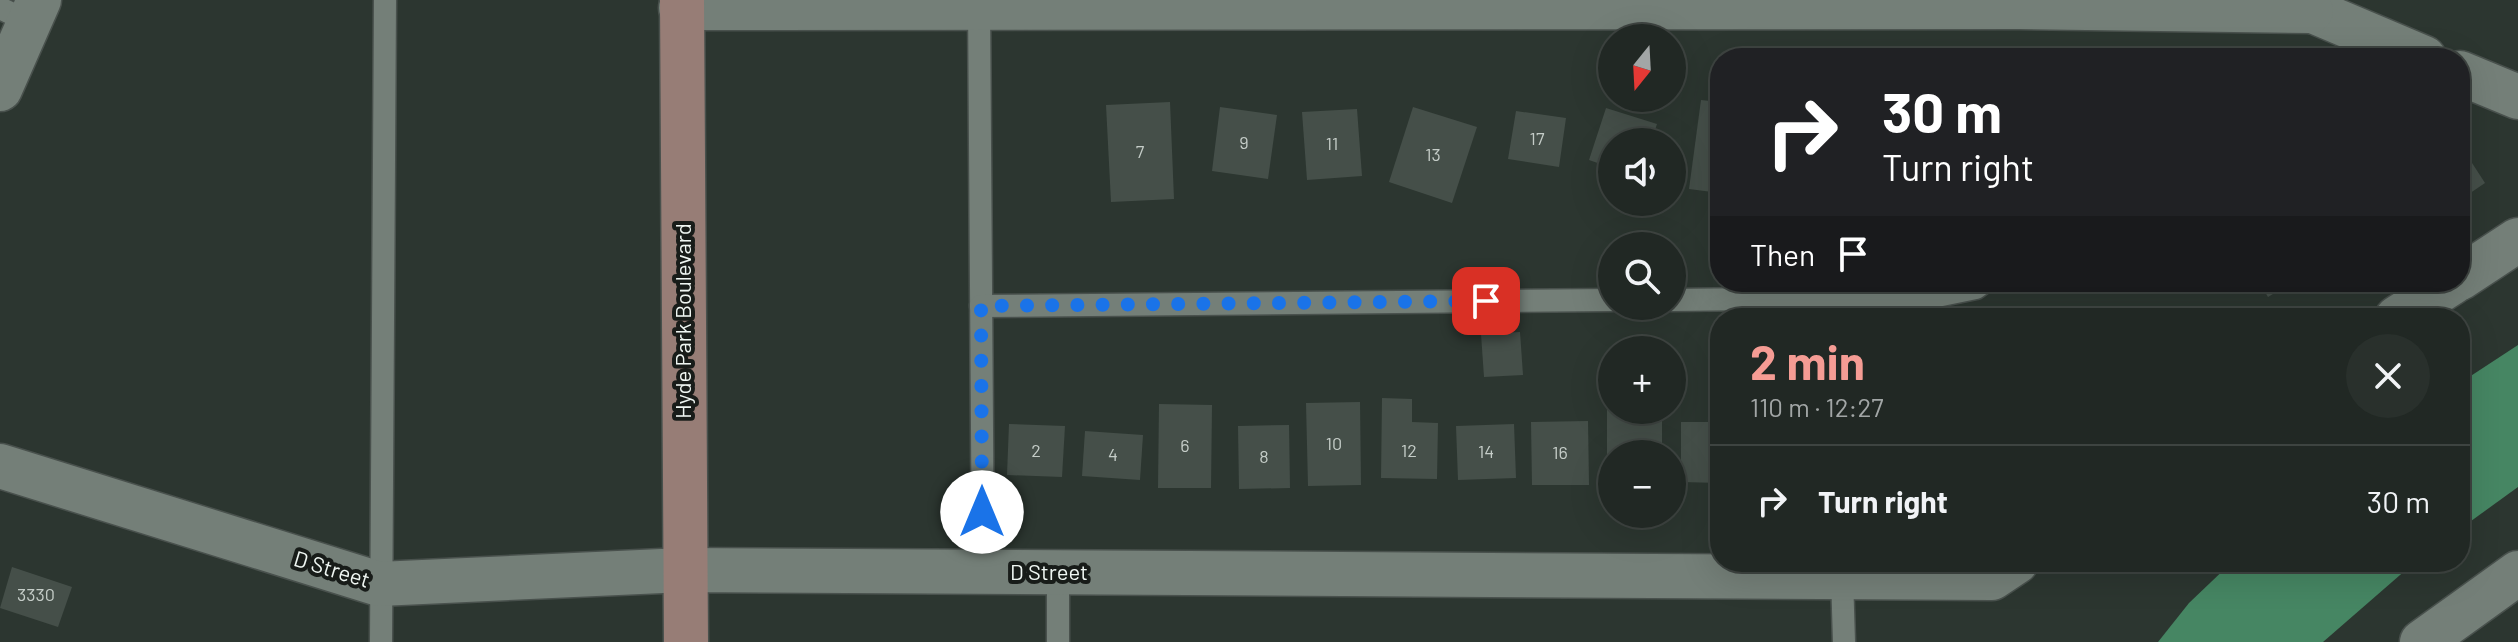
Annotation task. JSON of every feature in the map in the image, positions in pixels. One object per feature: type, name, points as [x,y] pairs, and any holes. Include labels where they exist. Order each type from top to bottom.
[{"type":"main road","name":"Hyde Park Boulevard","points":[[681,4],[686,642]]},
{"type":"street","points":[[681,4],[2299,5],[2363,48]]},
{"type":"street","points":[[0,89],[23,10]]},
{"type":"street","points":[[2470,77],[2518,97]]},
{"type":"street","points":[[2470,271],[2518,240]]},
{"type":"street","points":[[2413,308],[2437,292]]},
{"type":"street","name":"D Street","points":[[0,466],[379,584],[684,570],[1992,578],[2001,572]]},
{"type":"street","points":[[2422,642],[2518,573]]},
{"type":"lane","points":[[381,642],[385,0]]},
{"type":"lane","points":[[979,4],[983,571]]},
{"type":"lane","points":[[1686,300],[1932,297],[1956,292]]},
{"type":"lane","points":[[981,306],[1598,300]]},
{"type":"lane","points":[[1058,572],[1058,642]]},
{"type":"lane","points":[[1842,576],[1844,642]]},
{"type":"shaded area","points":[[2518,345],[2518,487],[2470,522],[2470,376]]},
{"type":"shaded area","points":[[2222,572],[2404,572],[2323,642],[2158,642],[2189,603]]},
{"type":"building","points":[[1701,100],[1710,101],[1710,192],[1689,189]]},
{"type":"building","points":[[1170,102],[1174,199],[1111,202],[1106,105]]},
{"type":"building","points":[[1220,107],[1277,115],[1268,179],[1212,171]]},
{"type":"building","points":[[1413,107],[1477,127],[1452,203],[1389,182]]},
{"type":"building","points":[[1357,109],[1362,176],[1307,180],[1302,112]]},
{"type":"building","points":[[1516,111],[1566,118],[1559,167],[1508,159]]},
{"type":"building","points":[[1605,112],[1619,112],[1657,124],[1656,128],[1599,128]]},
{"type":"building","points":[[1598,132],[1598,163],[1589,160]]},
{"type":"building","points":[[2470,160],[2485,183],[2470,193]]},
{"type":"building","points":[[1520,332],[1523,375],[1484,377],[1481,334]]},
{"type":"building","points":[[1382,398],[1412,399],[1412,422],[1438,423],[1437,479],[1381,478]]},
{"type":"building","points":[[1360,402],[1361,485],[1308,486],[1306,403]]},
{"type":"building","points":[[1159,404],[1212,405],[1211,488],[1158,488]]},
{"type":"building","points":[[1588,421],[1589,485],[1532,485],[1531,422]]},
{"type":"building","points":[[1710,422],[1710,483],[1686,482],[1686,440],[1681,440],[1681,424]]},
{"type":"building","points":[[1009,424],[1065,426],[1062,477],[1007,475]]},
{"type":"building","points":[[1514,424],[1516,478],[1458,480],[1456,426]]},
{"type":"building","points":[[1607,424],[1662,424],[1662,440],[1607,440]]},
{"type":"building","points":[[1289,425],[1290,488],[1239,489],[1238,426]]},
{"type":"building","points":[[1085,431],[1143,435],[1140,480],[1082,476]]},
{"type":"building","points":[[12,567],[72,587],[58,627],[0,608]]},
{"type":"route","points":[[982,512],[981,306],[1486,301]]}]
